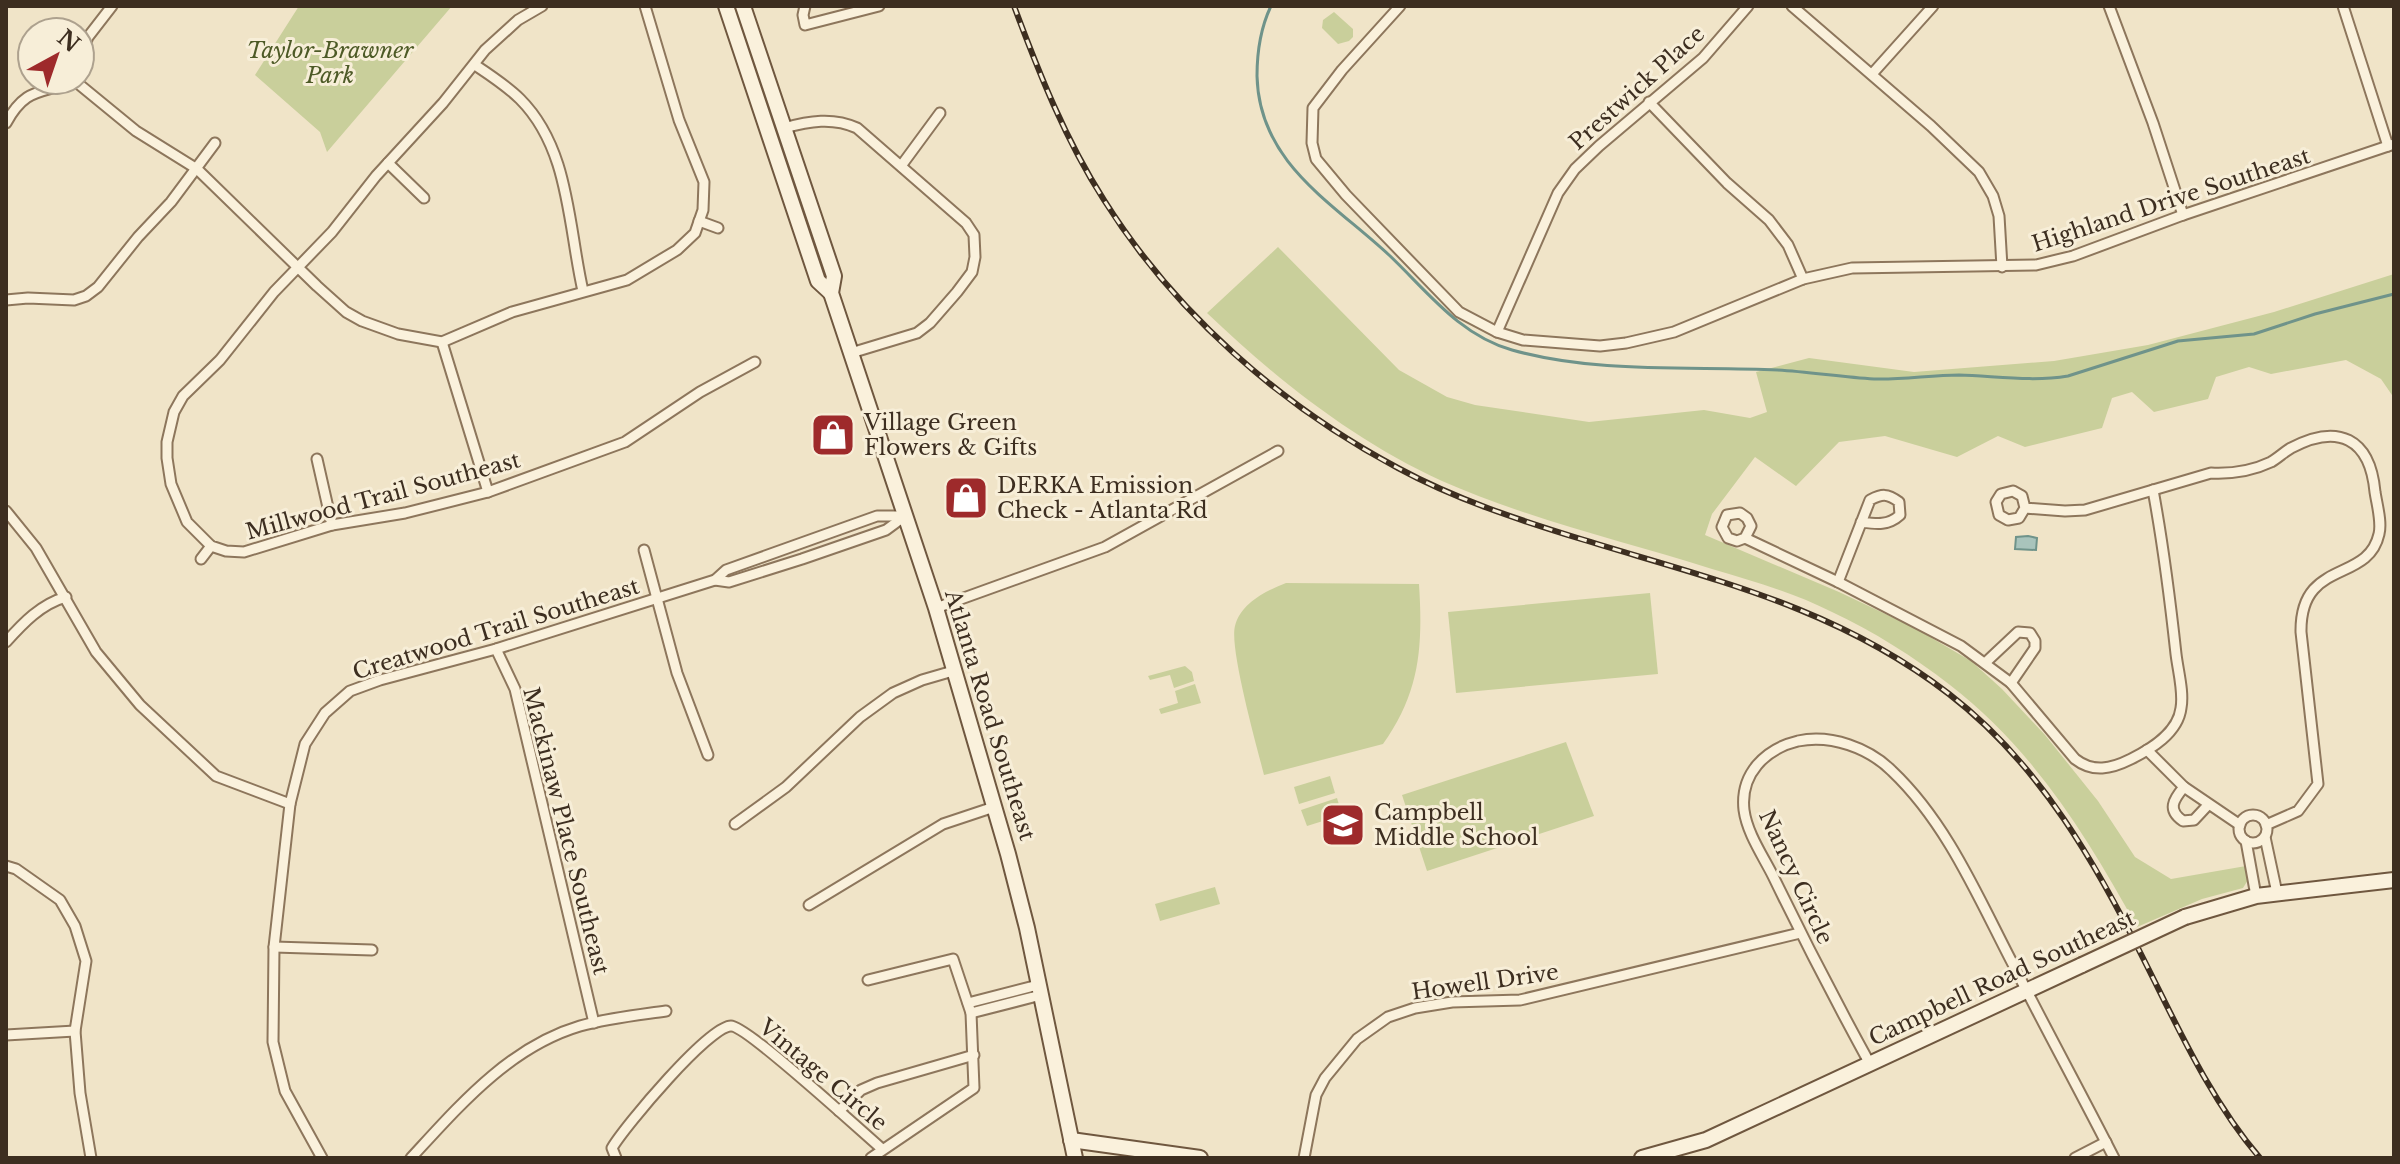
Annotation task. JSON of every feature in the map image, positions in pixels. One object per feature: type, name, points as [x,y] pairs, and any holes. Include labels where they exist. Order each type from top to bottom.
[{"type":"main road","name":"Atlanta Road Southeast","points":[[726,6],[818,281],[831,293]]},
{"type":"main road","name":"Atlanta Road Southeast","points":[[743,6],[834,276],[831,293],[936,608],[994,807],[1018,891],[1075,1158]]},
{"type":"main road","name":"Campbell Road Southeast","points":[[1642,1158],[1703,1141],[2185,917],[2256,896],[2394,880]]},
{"type":"main road","points":[[1071,1140],[1200,1158]]},
{"type":"main road","points":[[1119,1158],[1143,1150]]},
{"type":"street","points":[[96,27],[112,6]]},
{"type":"street","points":[[201,559],[211,546],[187,522],[171,484],[167,442],[174,412],[183,396],[220,360],[274,292],[332,232],[500,35],[542,6]]},
{"type":"street","points":[[95,96],[136,131],[197,169],[346,312],[398,334],[442,342],[512,312],[627,280],[687,242],[699,221],[705,196],[704,182],[679,120],[645,6]]},
{"type":"street","points":[[805,6],[805,25],[879,6]]},
{"type":"street","name":"Highland Drive Southeast","points":[[1400,6],[1342,70],[1313,108],[1312,143],[1316,159],[1335,184],[1459,312],[1497,332],[1523,340],[1600,346],[1626,343],[1687,327],[1803,279],[1852,268],[2002,267],[2036,265],[2068,258],[2183,215],[2391,145]]},
{"type":"street","name":"Prestwick Place","points":[[1497,332],[1558,193],[1575,169],[1703,58],[1748,6]]},
{"type":"street","points":[[1792,6],[1979,172],[1993,196],[1999,216],[2002,267]]},
{"type":"street","points":[[1872,74],[1933,6]]},
{"type":"street","points":[[2109,6],[2153,123],[2183,215]]},
{"type":"street","points":[[2343,6],[2391,145]]},
{"type":"street","points":[[475,65],[519,98],[544,131],[561,172],[583,291]]},
{"type":"street","points":[[6,123],[15,108],[28,96]]},
{"type":"street","points":[[1649,102],[1727,183],[1769,220],[1788,245],[1803,279]]},
{"type":"street","points":[[901,166],[940,113]]},
{"type":"street","points":[[784,128],[827,120],[845,122],[857,128],[966,223],[974,235],[972,272],[939,313],[917,333],[851,353]]},
{"type":"street","points":[[6,300],[62,301],[86,296],[98,287],[197,169],[215,143]]},
{"type":"street","points":[[388,163],[424,198]]},
{"type":"street","points":[[699,221],[718,228]]},
{"type":"street","points":[[442,342],[488,492]]},
{"type":"street","name":"Millwood Trail Southeast","points":[[211,546],[244,552],[332,525],[405,513],[488,492],[625,442],[700,392],[755,362]]},
{"type":"street","points":[[2025,508],[2085,510],[2212,473],[2249,470],[2272,461],[2291,448],[2326,435],[2340,435],[2363,451],[2373,471],[2380,532],[2376,544],[2363,560],[2324,578],[2308,596],[2302,613],[2301,632],[2318,784],[2298,811],[2266,825]]},
{"type":"street","points":[[936,608],[1105,547],[1278,451]]},
{"type":"street","points":[[317,459],[332,525]]},
{"type":"street","points":[[1745,538],[1923,624],[1985,663],[2011,683],[2075,759],[2085,767],[2100,770],[2125,762],[2147,750],[2172,728],[2181,710],[2174,628],[2153,490]]},
{"type":"street","points":[[6,511],[36,548],[96,652],[140,705],[216,776],[290,804]]},
{"type":"street","name":"Creatwood Trail Southeast","points":[[322,1158],[285,1091],[275,1057],[274,947],[290,804],[305,744],[325,713],[350,691],[380,680],[496,649],[715,580],[726,570],[877,516],[905,516]]},
{"type":"street","name":"Creatwood Trail Southeast","points":[[715,580],[729,582],[802,559],[886,530],[905,516]]},
{"type":"street","points":[[1838,582],[1861,522]]},
{"type":"street","points":[[644,550],[677,673],[708,755]]},
{"type":"street","points":[[6,642],[51,601],[66,597]]},
{"type":"street","points":[[1985,663],[2018,632],[2030,633],[2035,648],[2011,683]]},
{"type":"street","name":"Mackinaw Place Southeast","points":[[496,649],[515,689],[594,1023]]},
{"type":"street","points":[[735,824],[786,787],[860,717],[893,693],[953,671]]},
{"type":"street","name":"Nancy Circle","points":[[1870,1064],[1800,933],[1744,809],[1746,785],[1757,764],[1774,750],[1798,741],[1826,739],[1848,744],[1881,760],[1909,788],[1956,854],[2114,1158]]},
{"type":"street","points":[[2147,750],[2184,787],[2240,825]]},
{"type":"street","points":[[2184,787],[2172,804],[2172,810],[2179,818],[2183,821],[2194,820],[2208,805]]},
{"type":"street","points":[[809,905],[943,824],[994,807]]},
{"type":"street","points":[[2256,896],[2240,825],[2246,818],[2255,816],[2266,825]]},
{"type":"street","points":[[2266,825],[2265,837],[2277,893]]},
{"type":"street","points":[[2246,841],[2258,842],[2265,837]]},
{"type":"street","points":[[6,866],[16,869],[60,900],[75,926],[86,961],[75,1031],[80,1093],[91,1158]]},
{"type":"street","name":"Howell Drive","points":[[1304,1158],[1316,1095],[1325,1078],[1357,1039],[1388,1017],[1415,1008],[1452,1002],[1520,1000],[1800,933]]},
{"type":"street","points":[[274,947],[372,950]]},
{"type":"street","name":"Vintage Circle","points":[[868,980],[953,959],[970,1008],[974,1055],[974,1088],[871,1158]]},
{"type":"street","points":[[970,1008],[1040,990]]},
{"type":"street","points":[[411,1158],[476,1089],[512,1060],[563,1032],[594,1023],[666,1011]]},
{"type":"street","name":"Vintage Circle","points":[[616,1158],[612,1148],[643,1107],[706,1041],[721,1028],[732,1026],[744,1031],[882,1149]]},
{"type":"street","points":[[6,1035],[75,1031]]},
{"type":"street","points":[[839,1111],[861,1090],[877,1083],[974,1055]]},
{"type":"street","points":[[2075,1158],[2106,1142]]},
{"type":"green space","name":"Taylor-Brawner Park","points":[[299,6],[452,6],[327,152],[320,132],[255,75]]},
{"type":"green space","points":[[1334,12],[1353,29],[1353,37],[1349,41],[1338,44],[1322,28],[1323,20]]},
{"type":"green space","points":[[1278,247],[1399,370],[1447,397],[1475,405],[1589,422],[1704,410],[1750,418],[1767,412],[1756,372],[1809,358],[1914,372],[2054,361],[2148,345],[2274,312],[2394,274],[2394,398],[2381,379],[2346,360],[2271,374],[2249,367],[2216,377],[2208,399],[2154,412],[2132,392],[2112,398],[2102,428],[2025,447],[1998,436],[1957,457],[1885,436],[1839,442],[1796,486],[1755,457],[1712,514],[1705,535],[1913,627],[1971,661],[2045,735],[2098,801],[2135,857],[2171,879],[2246,866],[2248,880],[2243,888],[2202,899],[2137,927],[2078,827],[2007,737],[1950,685],[1893,645],[1847,619],[1788,593],[1475,495],[1409,465],[1347,428],[1288,385],[1207,313]]},
{"type":"green space","points":[[1286,583],[1419,584],[1419,649],[1405,706],[1383,744],[1264,775],[1236,655],[1235,626],[1248,604]]},
{"type":"green space","points":[[1650,593],[1658,674],[1456,693],[1448,612]]},
{"type":"green space","points":[[1185,666],[1192,672],[1194,681],[1174,688],[1170,675],[1150,680],[1148,676]]},
{"type":"green space","points":[[1195,684],[1201,703],[1161,714],[1159,709],[1178,703],[1175,691]]},
{"type":"green space","points":[[1566,742],[1594,816],[1427,871],[1402,795]]},
{"type":"green space","points":[[1330,776],[1335,793],[1299,804],[1294,787]]},
{"type":"green space","points":[[1337,798],[1342,815],[1307,826],[1301,810]]},
{"type":"green space","points":[[1215,887],[1220,904],[1160,921],[1155,904]]},
{"type":"water","points":[[2016,537],[2037,538],[2036,550],[2015,549]]},
{"type":"waterway","points":[[1271,6],[1260,40],[1257,76],[1261,106],[1270,133],[1285,157],[1323,198],[1460,323],[1493,343],[1512,350],[1577,363],[1644,368],[1778,370],[1874,379],[1959,375],[2054,378],[2178,341],[2254,334],[2315,314],[2394,294]]},
{"type":"railway","points":[[1014,6],[1065,129],[1104,200],[1163,281],[1197,318],[1272,386],[1355,443],[1398,468],[1465,499],[1534,524],[1772,599],[1863,639],[1906,664],[1982,722],[2038,784],[2086,854],[2128,928],[2198,1066],[2227,1114],[2260,1158]]},
{"type":"place","name":"Village Green Flowers & Gifts","points":[[833,435]]},
{"type":"place","name":"DERKA Emission Check - Atlanta Rd","points":[[966,498]]},
{"type":"place","name":"Campbell Middle School","points":[[1343,825]]}]
